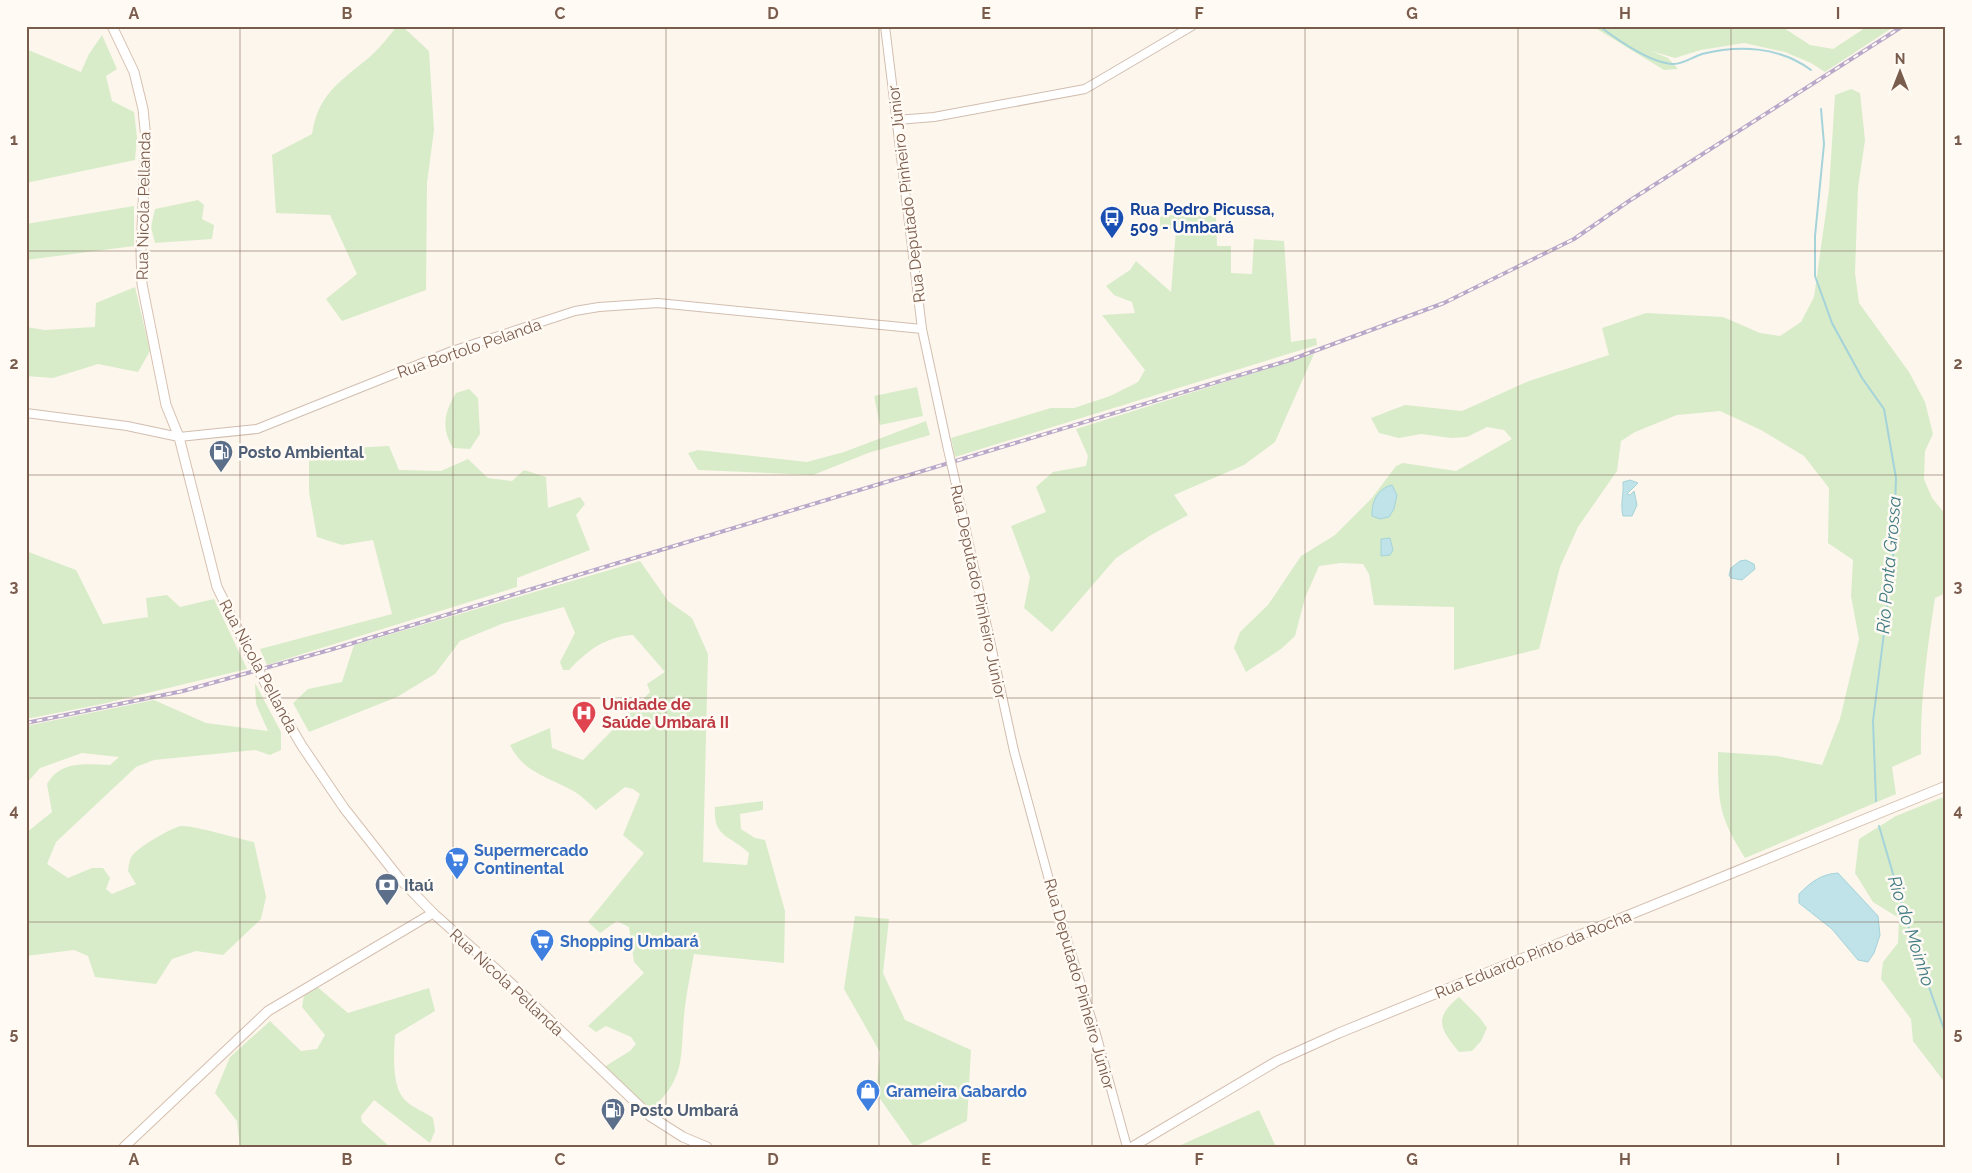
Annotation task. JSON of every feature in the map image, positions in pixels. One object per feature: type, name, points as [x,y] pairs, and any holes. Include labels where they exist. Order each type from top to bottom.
[{"type":"main road","name":"Rua Nicola Pellanda","points":[[112,26],[134,72],[143,109],[146,139],[142,284],[166,404],[179,437],[218,587],[270,692],[302,746],[344,808],[399,878],[433,913],[496,969],[650,1116],[683,1137],[707,1147]]},
{"type":"main road","name":"Rua Eduardo Pinto da Rocha","points":[[1132,1147],[1277,1061],[1339,1033],[1946,786]]},
{"type":"main road","points":[[124,1147],[268,1011],[433,913]]},
{"type":"street","name":"Rua Deputado Pinheiro Júnior","points":[[885,26],[922,329],[1014,751],[1051,887],[1096,1034],[1126,1147]]},
{"type":"street","points":[[897,120],[942,115],[1085,89],[1192,26]]},
{"type":"street","name":"Rua Bortolo Pelanda","points":[[26,413],[127,426],[179,437],[257,429],[452,351],[575,311],[599,307],[658,303],[922,329]]},
{"type":"green space","points":[[397,26],[402,26],[429,51],[434,130],[427,183],[426,290],[342,321],[326,299],[357,274],[330,215],[276,213],[272,155],[312,134],[320,107],[334,87],[374,53]]},
{"type":"green space","points":[[1592,26],[1781,26],[1810,45],[1833,49],[1868,26],[1895,26],[1825,72],[1811,63],[1785,52],[1744,43],[1701,50],[1675,58],[1651,51],[1668,58],[1678,69],[1664,70]]},
{"type":"green space","points":[[102,35],[117,69],[106,76],[112,101],[134,112],[137,137],[135,160],[26,183],[26,49],[81,72],[89,54]]},
{"type":"green space","points":[[1851,89],[1860,93],[1865,140],[1858,188],[1855,273],[1859,303],[1909,372],[1925,402],[1933,434],[1925,451],[1924,479],[1932,498],[1946,515],[1946,593],[1935,598],[1925,676],[1921,754],[1892,767],[1896,794],[1745,858],[1729,830],[1719,796],[1718,752],[1777,756],[1822,765],[1840,719],[1859,639],[1851,596],[1853,560],[1828,543],[1829,488],[1804,456],[1761,430],[1720,411],[1677,415],[1635,432],[1621,441],[1617,471],[1578,527],[1560,567],[1539,649],[1454,670],[1454,607],[1374,605],[1369,574],[1363,564],[1341,563],[1319,566],[1305,598],[1295,636],[1281,649],[1246,672],[1234,648],[1240,632],[1268,605],[1301,556],[1335,535],[1372,498],[1396,466],[1403,463],[1456,471],[1512,439],[1504,430],[1487,427],[1467,437],[1451,438],[1421,434],[1399,438],[1379,433],[1371,418],[1405,405],[1462,411],[1529,381],[1609,355],[1602,328],[1646,313],[1723,317],[1760,333],[1780,336],[1801,322],[1814,297],[1829,190],[1835,95]]},
{"type":"green space","points":[[198,200],[204,205],[202,219],[214,225],[212,239],[155,243],[151,227],[155,209]]},
{"type":"green space","points":[[134,206],[134,246],[26,260],[26,224]]},
{"type":"green space","points":[[1160,215],[1216,216],[1217,246],[1231,246],[1231,273],[1252,274],[1254,239],[1284,241],[1291,342],[1316,338],[1317,345],[955,457],[951,438],[1051,408],[1074,408],[1110,396],[1138,382],[1145,370],[1102,315],[1135,313],[1132,302],[1114,295],[1106,286],[1130,270],[1136,261],[1171,292],[1176,230],[1160,227]]},
{"type":"green space","points":[[135,287],[150,351],[138,372],[98,364],[53,378],[26,376],[26,327],[45,330],[95,327],[96,303]]},
{"type":"green space","points":[[1314,354],[1275,442],[1244,465],[1174,495],[1188,515],[1151,535],[1116,558],[1052,632],[1024,608],[1030,577],[1011,526],[1046,512],[1036,487],[1053,472],[1086,466],[1088,456],[1076,429]]},
{"type":"green space","points":[[917,387],[923,416],[880,425],[874,396]]},
{"type":"green space","points":[[469,389],[478,398],[480,434],[470,449],[453,448],[447,434],[447,414],[456,393]]},
{"type":"green space","points":[[926,421],[930,435],[868,453],[813,475],[698,470],[688,453],[698,450],[807,462],[844,452]]},
{"type":"green space","points":[[389,446],[399,470],[441,471],[468,459],[488,478],[512,481],[524,470],[546,477],[548,508],[580,497],[585,504],[576,515],[590,550],[517,578],[517,587],[267,665],[260,649],[392,614],[373,540],[342,545],[317,537],[309,492],[309,455],[333,449]]},
{"type":"green space","points":[[26,551],[76,570],[103,624],[148,617],[146,598],[167,595],[180,607],[214,599],[247,669],[102,704],[26,719]]},
{"type":"green space","points":[[640,561],[668,601],[692,618],[708,654],[703,862],[747,865],[749,853],[720,830],[715,817],[715,807],[763,801],[763,810],[740,814],[741,829],[755,838],[765,840],[785,911],[784,963],[694,954],[686,1000],[680,1064],[671,1087],[649,1111],[604,1067],[630,1051],[636,1044],[631,1037],[606,1026],[596,1032],[588,1026],[644,973],[634,962],[629,927],[617,921],[600,933],[588,922],[644,853],[623,835],[640,794],[633,789],[625,787],[596,810],[575,792],[538,774],[522,762],[510,745],[550,728],[552,748],[583,760],[650,692],[647,684],[665,672],[633,635],[614,638],[605,642],[583,656],[569,670],[563,670],[560,662],[575,633],[564,607],[504,623],[460,641],[435,674],[397,697],[309,732],[293,703],[308,689],[342,682],[354,645]]},
{"type":"green space","points":[[255,683],[281,732],[281,750],[270,755],[255,750],[154,760],[136,767],[56,842],[47,864],[68,878],[92,868],[103,868],[110,878],[106,889],[112,894],[136,884],[128,871],[130,859],[135,852],[155,838],[176,827],[187,826],[254,842],[266,897],[261,919],[223,955],[196,951],[172,959],[156,984],[95,977],[88,956],[74,950],[26,956],[26,833],[52,812],[47,784],[53,776],[66,767],[83,764],[110,765],[119,757],[82,753],[40,768],[26,784],[26,726],[154,700],[206,723],[268,731],[256,704]]},
{"type":"green space","points":[[1946,796],[1946,1084],[1913,1041],[1911,1019],[1881,979],[1883,962],[1898,943],[1899,918],[1873,902],[1855,873],[1859,839],[1896,816]]},
{"type":"green space","points":[[855,916],[889,919],[883,973],[905,1020],[971,1050],[967,1121],[914,1147],[876,1093],[880,1052],[844,989]]},
{"type":"green space","points":[[315,985],[348,1013],[429,988],[435,1011],[395,1035],[394,1070],[401,1095],[406,1101],[433,1118],[435,1131],[430,1143],[374,1100],[361,1116],[362,1122],[390,1147],[240,1147],[237,1121],[215,1093],[230,1057],[270,1021],[301,1051],[317,1049],[325,1035],[302,1007],[304,995]]},
{"type":"green space","points":[[1459,997],[1480,1018],[1487,1028],[1481,1041],[1472,1051],[1459,1052],[1447,1037],[1442,1024],[1445,1011]]},
{"type":"green space","points":[[1259,1110],[1276,1147],[1182,1147],[1181,1145]]},
{"type":"water","points":[[1630,480],[1638,483],[1627,494],[1630,495],[1634,491],[1637,505],[1632,516],[1623,516],[1623,482]]},
{"type":"water","points":[[1392,485],[1397,495],[1394,509],[1389,517],[1380,519],[1372,516],[1376,496],[1383,489]]},
{"type":"water","points":[[1390,538],[1393,550],[1390,555],[1381,556],[1381,539]]},
{"type":"water","points":[[1746,560],[1754,564],[1755,569],[1742,580],[1731,578],[1729,575],[1731,568],[1740,561]]},
{"type":"water","points":[[1838,873],[1878,916],[1880,935],[1874,953],[1868,962],[1858,960],[1832,929],[1799,903],[1799,894],[1812,882],[1826,875]]},
{"type":"waterway","name":"Rio Ponta Grossa","points":[[1599,26],[1635,50],[1664,63],[1676,64],[1702,54],[1730,49],[1744,49],[1772,52],[1786,56],[1811,70]]},
{"type":"waterway","name":"Rio Ponta Grossa","points":[[1821,109],[1824,144],[1815,236],[1815,276],[1832,323],[1862,378],[1884,409],[1896,478],[1893,561],[1873,721],[1876,801]]},
{"type":"waterway","name":"Rio do Moinho","points":[[1879,826],[1913,942],[1946,1035]]},
{"type":"railway","points":[[26,723],[183,691],[333,649],[1290,360],[1444,303],[1574,239],[1629,201],[1903,26]]},
{"type":"place","name":"Rua Pedro Picussa, 509 - Umbará","points":[[1112,239]]},
{"type":"place","name":"Posto Ambiental","points":[[221,473]]},
{"type":"place","name":"Unidade de Saúde Umbará II","points":[[584,734]]},
{"type":"place","name":"Supermercado Continental","points":[[457,880]]},
{"type":"place","name":"Itaú","points":[[387,906]]},
{"type":"place","name":"Shopping Umbará","points":[[542,962]]},
{"type":"place","name":"Grameira Gabardo","points":[[868,1112]]},
{"type":"place","name":"Posto Umbará","points":[[613,1131]]}]
